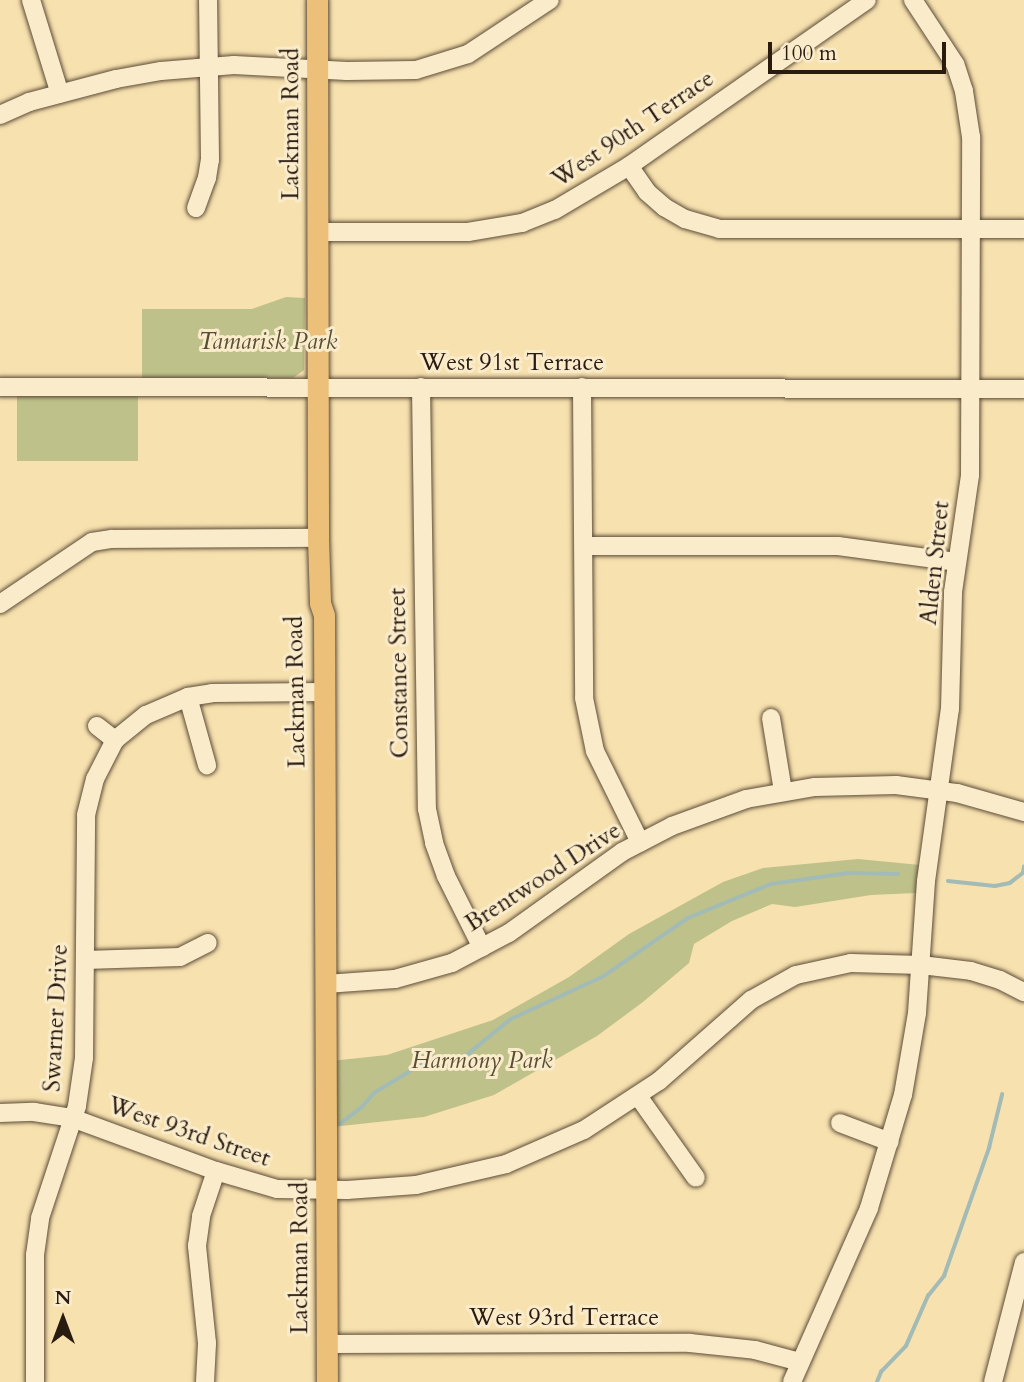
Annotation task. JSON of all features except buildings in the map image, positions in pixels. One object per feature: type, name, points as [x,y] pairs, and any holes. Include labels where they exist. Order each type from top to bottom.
[{"type":"main road","name":"Lackman Road","points":[[317,0],[318,538],[320,603],[324,615],[327,1382]]},
{"type":"street","points":[[31,0],[60,94]]},
{"type":"street","points":[[196,208],[207,178],[209,160],[208,0]]},
{"type":"street","points":[[0,115],[60,94],[116,79],[209,66],[398,71],[442,64],[485,44],[550,0]]},
{"type":"street","name":"West 90th Terrace","points":[[318,232],[468,232],[496,228],[555,210],[629,166],[867,0]]},
{"type":"street","name":"Alden Street","points":[[792,1382],[859,1234],[890,1142],[911,1052],[921,965],[926,881],[950,709],[951,613],[970,475],[971,137],[964,91],[955,64],[913,0]]},
{"type":"street","points":[[629,166],[647,192],[664,207],[685,219],[731,230],[1024,229]]},
{"type":"street","name":"West 91st Terrace","points":[[0,387],[1024,388]]},
{"type":"street","name":"Constance Street","points":[[421,387],[427,809],[446,876],[482,948]]},
{"type":"street","points":[[582,387],[583,672],[588,723],[604,774],[640,842]]},
{"type":"street","points":[[0,604],[92,542],[112,539],[318,538]]},
{"type":"street","points":[[584,545],[838,546],[956,562]]},
{"type":"street","name":"Swarner Drive","points":[[35,1382],[34,1255],[43,1203],[72,1118],[84,1058],[86,815],[95,779],[115,740],[146,715],[188,697],[212,693],[324,692]]},
{"type":"street","points":[[188,697],[207,765]]},
{"type":"street","points":[[771,718],[783,791]]},
{"type":"street","points":[[97,726],[115,740]]},
{"type":"street","name":"Brentwood Drive","points":[[326,984],[395,979],[452,963],[482,948],[640,842],[707,811],[783,791],[857,784],[940,790],[1024,811]]},
{"type":"street","points":[[85,960],[180,957],[208,943]]},
{"type":"street","name":"West 93rd Street","points":[[0,1113],[34,1112],[72,1118],[216,1171],[277,1189],[326,1190],[416,1185],[506,1164],[584,1130],[638,1096],[751,1000],[796,975],[851,963],[921,965],[971,971],[1000,979],[1024,992]]},
{"type":"street","points":[[638,1096],[696,1178]]},
{"type":"street","points":[[840,1123],[890,1142]]},
{"type":"street","points":[[205,1382],[207,1343],[197,1246],[201,1216],[216,1171]]},
{"type":"street","points":[[993,1382],[1021,1288],[1024,1262]]},
{"type":"street","name":"West 93rd Terrace","points":[[327,1343],[690,1343],[744,1348],[800,1362]]},
{"type":"green space","name":"Tamarisk Park","points":[[286,297],[305,298],[304,370],[293,378],[142,378],[142,309],[252,309]]},
{"type":"green space","points":[[17,392],[138,392],[138,461],[17,461]]},
{"type":"green space","name":"Harmony Park","points":[[858,859],[920,865],[916,893],[871,895],[795,907],[772,904],[732,921],[694,944],[689,963],[643,1002],[597,1036],[494,1095],[424,1117],[332,1127],[331,1061],[387,1055],[493,1020],[569,977],[629,934],[723,882],[763,868]]},
{"type":"waterway","points":[[948,881],[995,886],[1010,883],[1023,873],[1024,867]]},
{"type":"waterway","points":[[340,1124],[362,1107],[374,1093],[432,1058],[464,1057],[511,1019],[604,976],[688,918],[771,884],[848,873],[898,874]]},
{"type":"waterway","points":[[877,1382],[881,1372],[906,1346],[928,1296],[944,1276],[989,1148],[1002,1095]]}]
